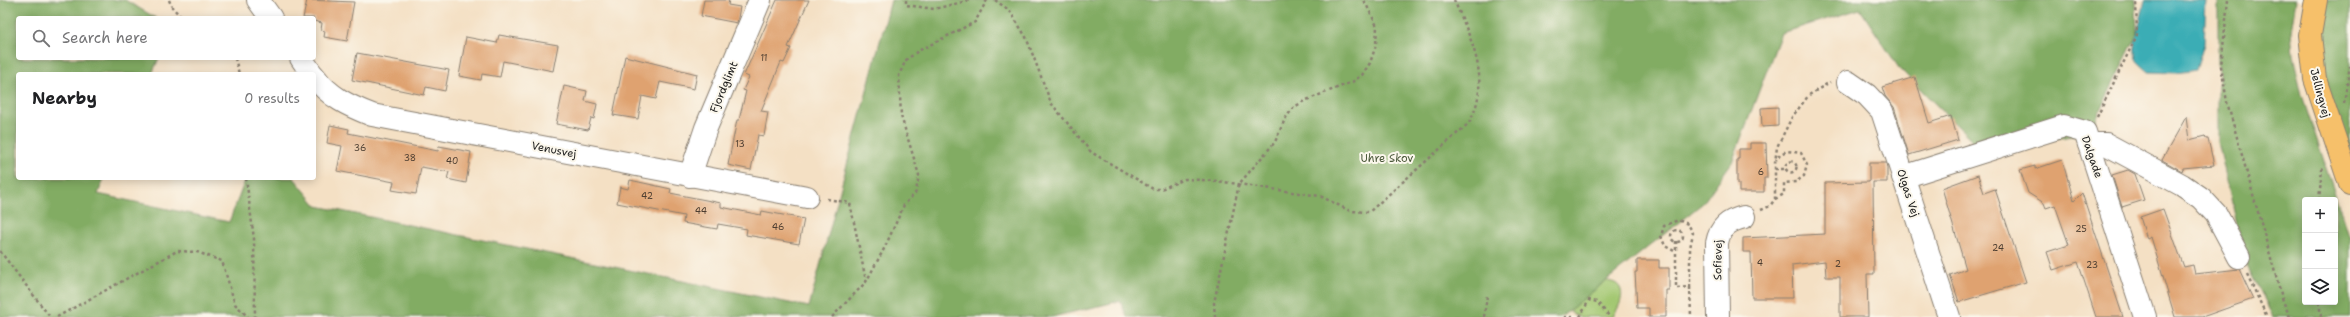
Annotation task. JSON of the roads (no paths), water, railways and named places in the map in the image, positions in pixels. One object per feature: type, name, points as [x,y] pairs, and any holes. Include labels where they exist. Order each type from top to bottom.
[{"type":"main road","name":"Jellingvej","points":[[2316,0],[2310,35],[2311,56],[2315,79],[2344,157],[2350,184]]},
{"type":"street","points":[[258,0],[270,16]]},
{"type":"street","name":"Fjordglimt","points":[[690,176],[706,128],[760,0]]},
{"type":"street","name":"Venusvej","points":[[302,60],[311,72]]},
{"type":"street","name":"Venusvej","points":[[316,79],[322,87],[344,104],[372,116],[807,197]]},
{"type":"street","name":"Olgas Vej","points":[[1848,82],[1867,95],[1882,111],[1949,317]]},
{"type":"street","name":"Dalgade","points":[[1903,177],[2064,126],[2087,138],[2145,317]]},
{"type":"street","points":[[2087,138],[2106,144],[2182,185],[2201,198],[2216,214],[2239,258]]},
{"type":"street","name":"Sofievej","points":[[1718,317],[1717,243],[1719,233],[1724,226],[1732,220],[1744,217]]},
{"type":"water","points":[[2145,0],[2206,0],[2204,44],[2196,70],[2176,73],[2149,72],[2137,61],[2135,43]]},
{"type":"park label","name":"Uhre Skov","points":[[1387,158]]}]
